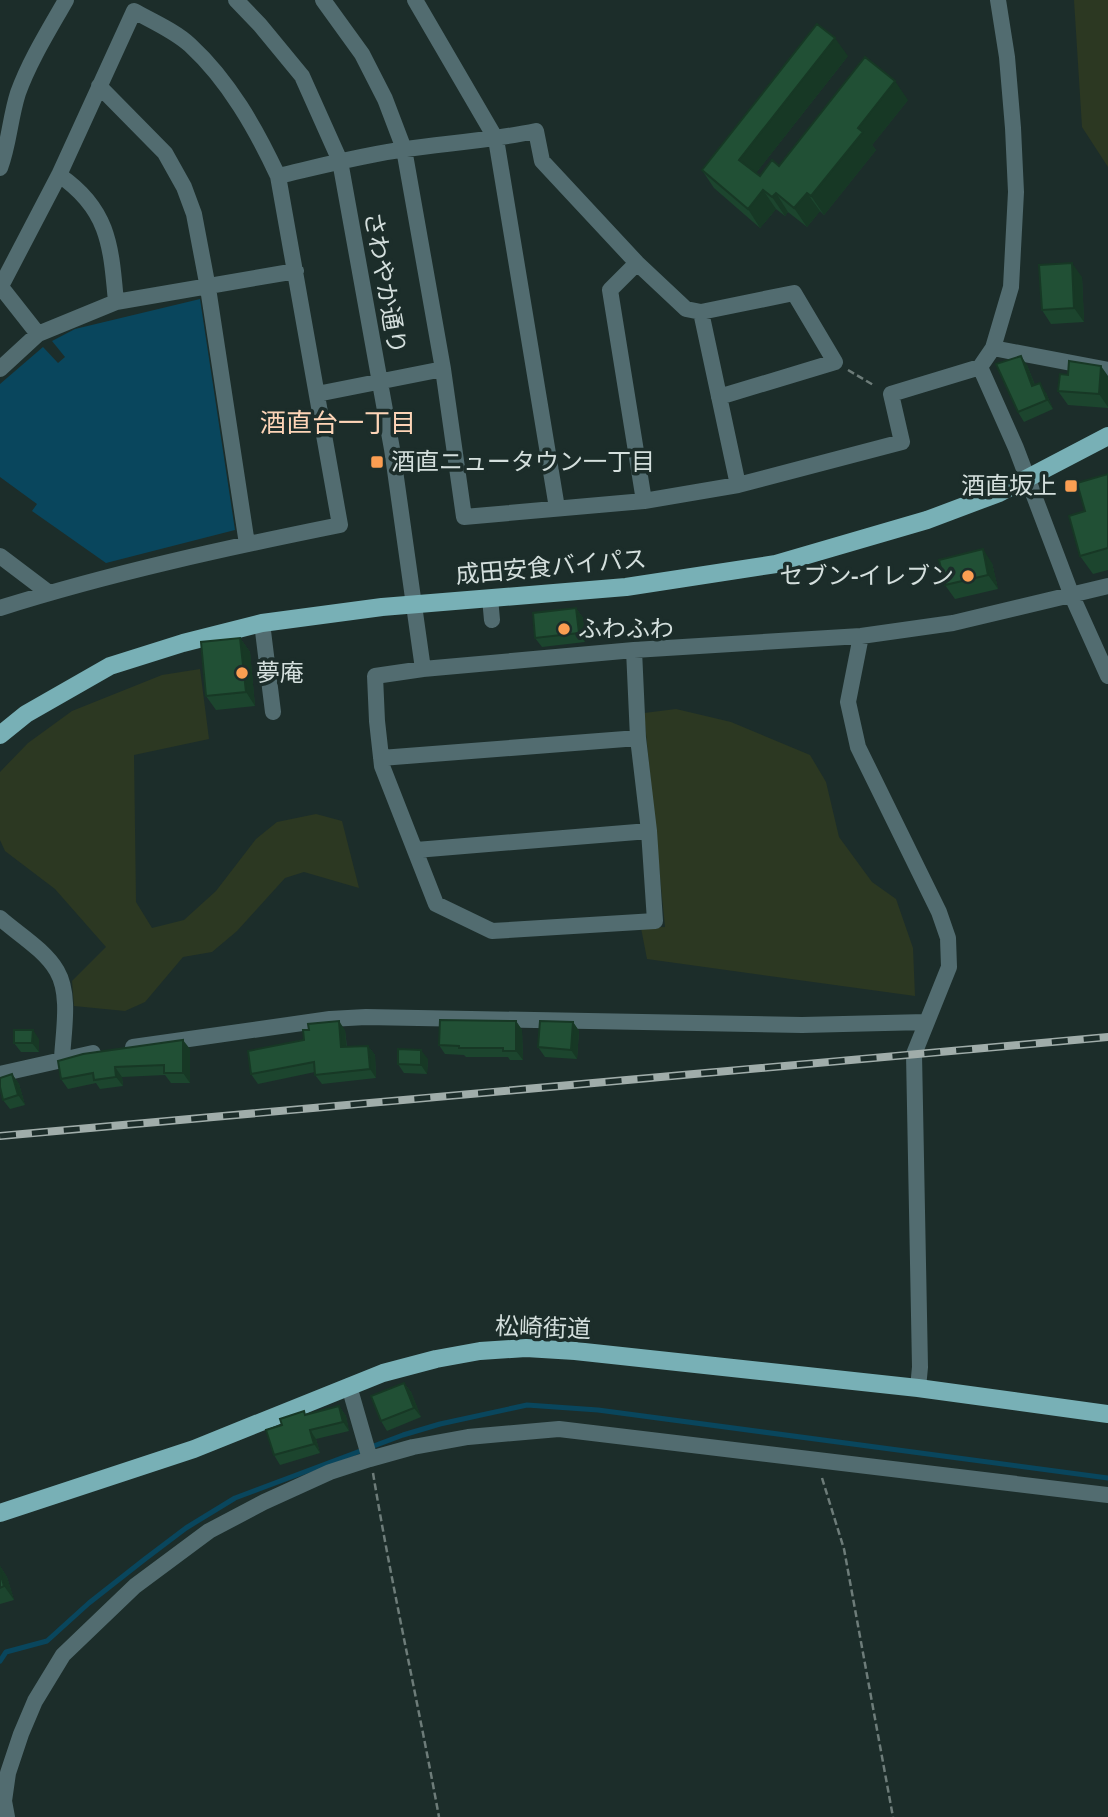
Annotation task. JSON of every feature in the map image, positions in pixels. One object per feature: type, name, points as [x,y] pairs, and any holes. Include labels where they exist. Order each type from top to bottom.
[{"type":"main road","name":"成田安食バイパス","points":[[0,735],[26,715],[110,666],[183,643],[261,623],[415,604],[626,587],[776,564],[927,520],[999,493],[1108,436]]},
{"type":"main road","name":"松崎街道","points":[[0,1513],[194,1449],[349,1386],[436,1359],[480,1351],[526,1348],[918,1388],[1108,1414]]},
{"type":"street","points":[[0,168],[27,68],[66,0]]},
{"type":"street","name":"さわやか通り","points":[[236,0],[302,76],[340,161],[380,382],[423,669]]},
{"type":"street","points":[[323,0],[362,54],[386,99],[404,149],[443,369],[464,517],[644,501],[738,485],[902,442],[891,394],[980,367],[993,348],[1011,287],[1016,192],[1010,92],[998,0]]},
{"type":"street","points":[[415,0],[496,139],[557,508]]},
{"type":"street","points":[[0,608],[48,593],[247,544],[340,526],[278,176],[258,134],[223,82],[189,44],[134,11],[59,175],[1,287],[38,334]]},
{"type":"street","points":[[99,86],[165,153],[184,187],[194,214],[247,544]]},
{"type":"street","points":[[278,176],[404,149],[496,139],[536,131],[542,161],[637,263],[686,309],[701,312],[794,293],[835,362],[719,397]]},
{"type":"street","points":[[59,175],[86,197],[107,231],[116,302]]},
{"type":"street","points":[[637,263],[610,290],[644,501]]},
{"type":"street","points":[[0,369],[38,334],[116,302],[296,271]]},
{"type":"street","points":[[701,312],[738,485]]},
{"type":"street","points":[[993,348],[1108,370]]},
{"type":"street","points":[[980,367],[1027,478],[1072,596],[1108,676]]},
{"type":"street","points":[[317,394],[443,369]]},
{"type":"street","points":[[0,556],[48,593]]},
{"type":"street","points":[[634,650],[638,738],[649,831],[655,921],[492,931],[436,904],[382,766],[375,676],[423,669],[634,650],[861,636],[953,623],[1108,586]]},
{"type":"street","points":[[490,598],[492,620]]},
{"type":"street","points":[[261,623],[273,712]]},
{"type":"street","points":[[861,636],[848,702],[858,747],[939,912],[948,938],[949,967],[915,1055],[920,1367],[918,1388]]},
{"type":"street","points":[[381,758],[638,738]]},
{"type":"street","points":[[416,850],[649,831]]},
{"type":"street","points":[[0,918],[46,957],[57,971],[64,995],[62,1059]]},
{"type":"street","points":[[0,1074],[88,1054],[272,1027],[366,1017],[793,1025],[926,1022]]},
{"type":"street","points":[[349,1386],[370,1457]]},
{"type":"street","points":[[7,1817],[4,1801],[8,1773],[21,1734],[35,1701],[63,1655],[135,1586],[209,1531],[264,1502],[370,1457],[468,1437],[559,1429],[1108,1495]]},
{"type":"path","points":[[835,362],[891,394]]},
{"type":"path","points":[[370,1457],[386,1553],[407,1645],[439,1817]]},
{"type":"path","points":[[817,1459],[844,1549],[892,1817]]},
{"type":"green space","points":[[1074,0],[1108,0],[1108,167],[1082,127]]},
{"type":"green space","points":[[200,669],[209,739],[134,755],[136,902],[152,928],[184,920],[216,891],[256,839],[277,822],[316,814],[342,821],[359,888],[304,872],[285,878],[237,931],[212,952],[183,957],[145,1002],[125,1011],[74,1006],[72,981],[106,947],[55,889],[5,851],[0,840],[0,772],[28,743],[72,711],[162,675]]},
{"type":"green space","points":[[676,709],[731,722],[810,755],[826,782],[839,837],[872,882],[896,899],[913,948],[915,996],[647,959],[641,928],[665,927],[644,713]]},
{"type":"water","points":[[200,299],[235,530],[106,563],[32,511],[37,504],[0,477],[0,384],[43,347],[58,363],[65,357],[52,341],[75,329]]},
{"type":"building","points":[[817,24],[835,38],[739,160],[760,176],[772,160],[779,166],[865,57],[895,81],[858,128],[863,132],[811,196],[807,193],[794,208],[776,193],[772,197],[763,190],[748,209],[702,170]]},
{"type":"building","points":[[1072,263],[1074,308],[1042,310],[1039,265]]},
{"type":"building","points":[[1021,356],[1032,386],[1040,383],[1047,400],[1018,412],[996,364]]},
{"type":"building","points":[[1069,361],[1101,366],[1099,394],[1058,391],[1060,374],[1068,375]]},
{"type":"building","points":[[1108,474],[1108,548],[1080,556],[1069,516],[1085,511],[1077,483]]},
{"type":"building","points":[[983,549],[988,575],[945,585],[939,560]]},
{"type":"building","points":[[576,608],[579,633],[535,638],[533,613]]},
{"type":"building","points":[[240,638],[246,692],[206,696],[201,642]]},
{"type":"building","points":[[440,1020],[516,1021],[516,1051],[439,1045]]},
{"type":"building","points":[[339,1021],[341,1047],[368,1046],[370,1069],[315,1075],[314,1062],[251,1074],[248,1051],[304,1040],[303,1030],[309,1030],[308,1024]]},
{"type":"building","points":[[540,1021],[573,1022],[571,1050],[538,1047]]},
{"type":"building","points":[[14,1030],[33,1030],[32,1043],[14,1043]]},
{"type":"building","points":[[183,1040],[183,1073],[164,1073],[164,1065],[115,1067],[116,1077],[94,1080],[93,1073],[61,1079],[58,1061],[83,1054]]},
{"type":"building","points":[[398,1049],[421,1050],[421,1065],[398,1064]]},
{"type":"building","points":[[12,1074],[18,1095],[3,1100],[0,1078]]},
{"type":"building","points":[[404,1383],[414,1408],[381,1421],[371,1396]]},
{"type":"building","points":[[339,1406],[343,1422],[310,1430],[314,1444],[274,1455],[266,1430],[282,1425],[280,1419],[304,1411],[305,1415]]},
{"type":"building","points":[[0,1572],[4,1586],[0,1588]]},
{"type":"waterway","points":[[0,1661],[6,1652],[47,1641],[89,1603],[145,1559],[186,1528],[235,1498],[403,1435],[527,1405],[598,1410],[1108,1478]]},
{"type":"railway","points":[[0,1136],[1108,1037]]},
{"type":"place","name":"酒直ニュータウン一丁目","points":[[377,462]]},
{"type":"place","name":"酒直坂上","points":[[1071,486]]},
{"type":"place","name":"セブン-イレブン","points":[[968,576]]},
{"type":"place","name":"ふわふわ","points":[[564,629]]},
{"type":"place","name":"夢庵","points":[[242,673]]},
{"type":"district","name":"酒直台一丁目","points":[[338,423]]}]
